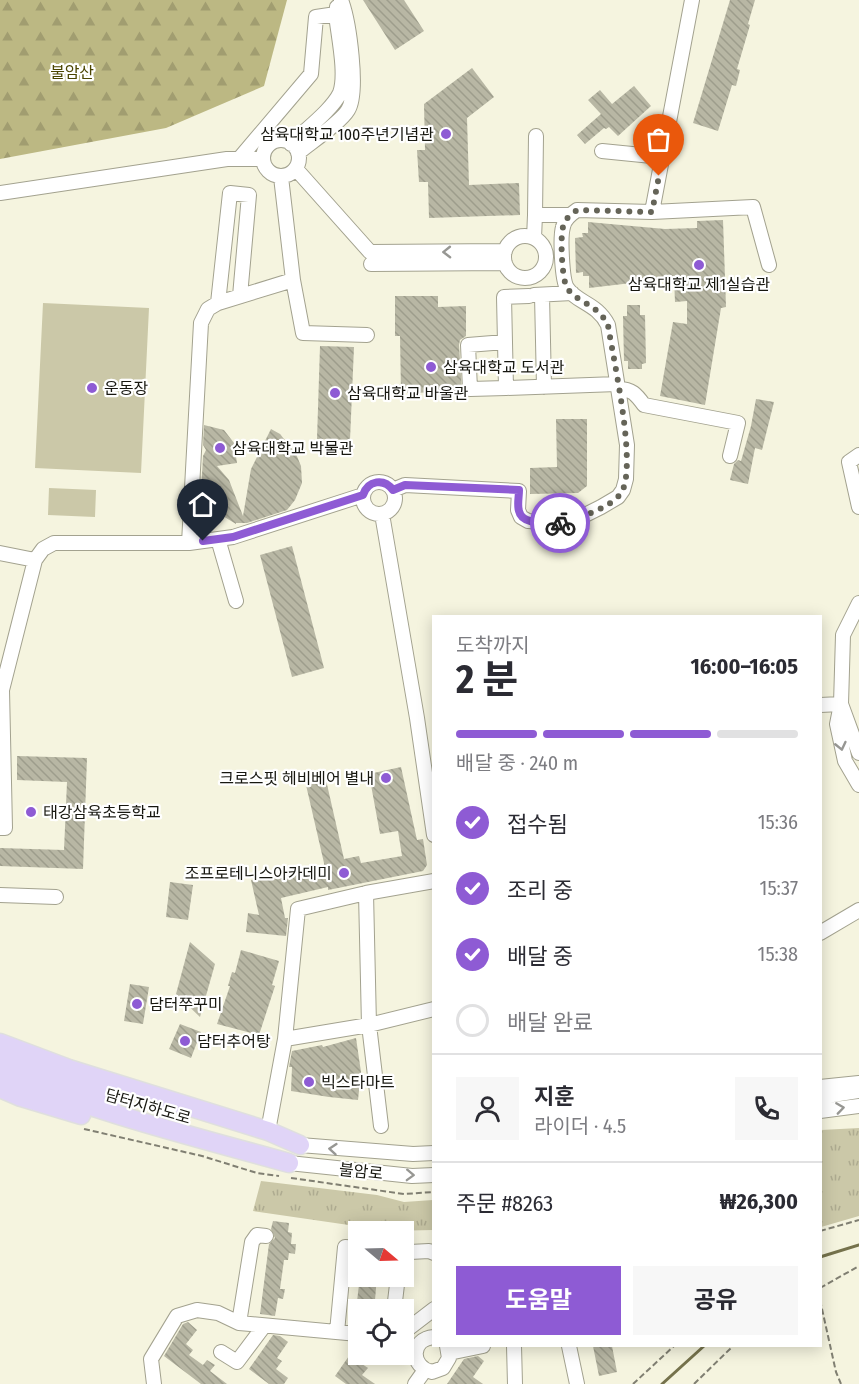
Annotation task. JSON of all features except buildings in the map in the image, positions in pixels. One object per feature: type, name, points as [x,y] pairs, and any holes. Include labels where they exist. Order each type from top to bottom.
[{"type":"main road","points":[[0,1043],[69,1069],[268,1131],[300,1145]]},
{"type":"main road","name":"담터지하도로","points":[[0,1056],[64,1081],[150,1107],[255,1136],[300,1145]]},
{"type":"main road","name":"담터지하도로","points":[[0,1072],[81,1102],[289,1163]]},
{"type":"main road","points":[[0,1088],[21,1097],[192,1145],[289,1163]]},
{"type":"street","points":[[652,212],[692,0]]},
{"type":"street","points":[[239,159],[311,74],[316,17],[338,5],[342,78],[340,92],[295,148]]},
{"type":"street","points":[[534,238],[536,136]]},
{"type":"street","points":[[275,141],[286,141],[295,148],[298,164],[296,169],[281,177],[270,174],[262,159],[266,148],[275,141]]},
{"type":"street","points":[[602,151],[662,157]]},
{"type":"street","points":[[0,193],[239,159],[262,159]]},
{"type":"street","points":[[296,169],[370,258],[505,257]]},
{"type":"street","points":[[281,177],[293,280],[303,333],[367,335]]},
{"type":"street","points":[[218,303],[230,193],[249,195],[240,296]]},
{"type":"street","points":[[393,490],[405,485],[519,490],[518,510],[521,517],[528,521],[560,523],[579,518],[618,497],[623,490],[626,479],[627,445],[608,325],[603,315],[566,287],[562,226],[577,210],[652,212],[753,207],[770,265]]},
{"type":"street","points":[[536,215],[569,216]]},
{"type":"street","points":[[528,236],[534,238],[543,246],[546,257],[543,268],[528,278],[517,276],[512,273],[505,257],[512,241],[528,236]]},
{"type":"street","points":[[546,257],[563,256]]},
{"type":"street","points":[[528,278],[535,295],[543,387]]},
{"type":"street","points":[[189,543],[201,323],[208,309],[218,303],[293,280]]},
{"type":"street","points":[[506,388],[504,297],[572,293]]},
{"type":"street","points":[[505,342],[468,345],[470,389],[543,387],[629,389],[644,405],[738,423],[730,456]]},
{"type":"street","points":[[859,455],[849,462],[859,507]]},
{"type":"street","points":[[376,482],[386,483],[393,490],[394,505],[391,510],[381,514],[372,513],[364,506],[363,495],[367,486],[376,482]]},
{"type":"street","points":[[0,828],[5,828],[2,690],[35,560],[43,549],[54,543],[189,543],[233,537],[363,495]]},
{"type":"street","points":[[381,514],[417,718],[432,821]]},
{"type":"street","points":[[218,539],[236,601]]},
{"type":"street","points":[[0,553],[35,560]]},
{"type":"street","points":[[859,603],[843,635],[842,704],[837,724],[845,761],[859,785]]},
{"type":"street","points":[[822,705],[842,704]]},
{"type":"street","points":[[842,704],[859,753]]},
{"type":"street","points":[[268,1131],[285,1039],[298,909],[366,893],[432,881]]},
{"type":"street","points":[[366,893],[369,1025],[381,1126]]},
{"type":"street","points":[[0,895],[56,897]]},
{"type":"street","points":[[822,932],[859,910]]},
{"type":"street","points":[[285,1039],[369,1025],[432,1009]]},
{"type":"street","points":[[822,1087],[859,1083]]},
{"type":"street","points":[[822,1097],[859,1091]]},
{"type":"street","points":[[822,1111],[859,1106]]},
{"type":"street","name":"불암로","points":[[300,1145],[413,1154],[432,1153]]},
{"type":"street","name":"불암로","points":[[289,1163],[412,1176],[432,1175]]},
{"type":"street","points":[[239,1323],[252,1242],[257,1235],[266,1236]]},
{"type":"street","points":[[337,1332],[345,1247],[348,1247]]},
{"type":"street","points":[[414,1252],[432,1252]]},
{"type":"street","points":[[154,1384],[151,1359],[177,1316],[197,1310],[218,1313],[239,1323],[348,1333]]},
{"type":"street","points":[[414,1324],[432,1311]]},
{"type":"street","points":[[221,1352],[237,1362],[264,1326]]},
{"type":"street","points":[[432,1337],[424,1339],[415,1353],[418,1364],[432,1372],[447,1364],[448,1349],[471,1347]]},
{"type":"street","points":[[514,1347],[515,1384]]},
{"type":"street","points":[[569,1347],[577,1384]]},
{"type":"street","points":[[415,1384],[426,1370]]},
{"type":"path","points":[[822,1230],[859,1220]]},
{"type":"path","points":[[822,1287],[859,1266]]},
{"type":"path","points":[[822,1309],[836,1372],[841,1384]]},
{"type":"path","points":[[633,1384],[673,1347]]},
{"type":"path","points":[[693,1384],[732,1347]]},
{"type":"green space","name":"불암산","points":[[0,0],[287,0],[264,86],[166,128],[0,159]]},
{"type":"green space","name":"운동장","points":[[43,303],[149,308],[141,473],[35,468]]},
{"type":"green space","points":[[49,488],[96,490],[95,517],[48,515]]},
{"type":"green space","points":[[859,1128],[859,1216],[822,1227],[822,1130]]},
{"type":"green space","points":[[261,1181],[377,1195],[404,1202],[432,1200],[432,1230],[414,1230],[414,1221],[348,1221],[348,1225],[253,1211]]},
{"type":"waterway","points":[[822,1256],[859,1245]]},
{"type":"waterway","points":[[662,1384],[703,1347]]},
{"type":"way so far","points":[[560,523],[579,518],[618,497],[626,479],[627,445],[608,325],[603,315],[566,287],[562,226],[577,210],[652,212],[659,176]]},
{"type":"place","name":"삼육대학교 100주년기념관","points":[[446,134]]},
{"type":"place","name":"삼육대학교 제1실습관","points":[[699,265]]},
{"type":"place","name":"삼육대학교 도서관","points":[[431,367]]},
{"type":"place","name":"운동장","points":[[92,388]]},
{"type":"place","name":"삼육대학교 바울관","points":[[335,393]]},
{"type":"place","name":"삼육대학교 박물관","points":[[220,448]]},
{"type":"place","name":"크로스핏 헤비베어 별내","points":[[386,778]]},
{"type":"place","name":"태강삼육초등학교","points":[[31,812]]},
{"type":"place","name":"조프로테니스아카데미","points":[[344,873]]},
{"type":"place","name":"담터쭈꾸미","points":[[137,1004]]},
{"type":"place","name":"담터추어탕","points":[[185,1041]]},
{"type":"place","name":"빅스타마트","points":[[309,1082]]},
{"type":"route","points":[[203,541],[233,537],[363,495],[367,486],[376,482],[386,483],[393,490],[405,485],[519,490],[518,510],[521,517],[528,521],[560,523]]}]
